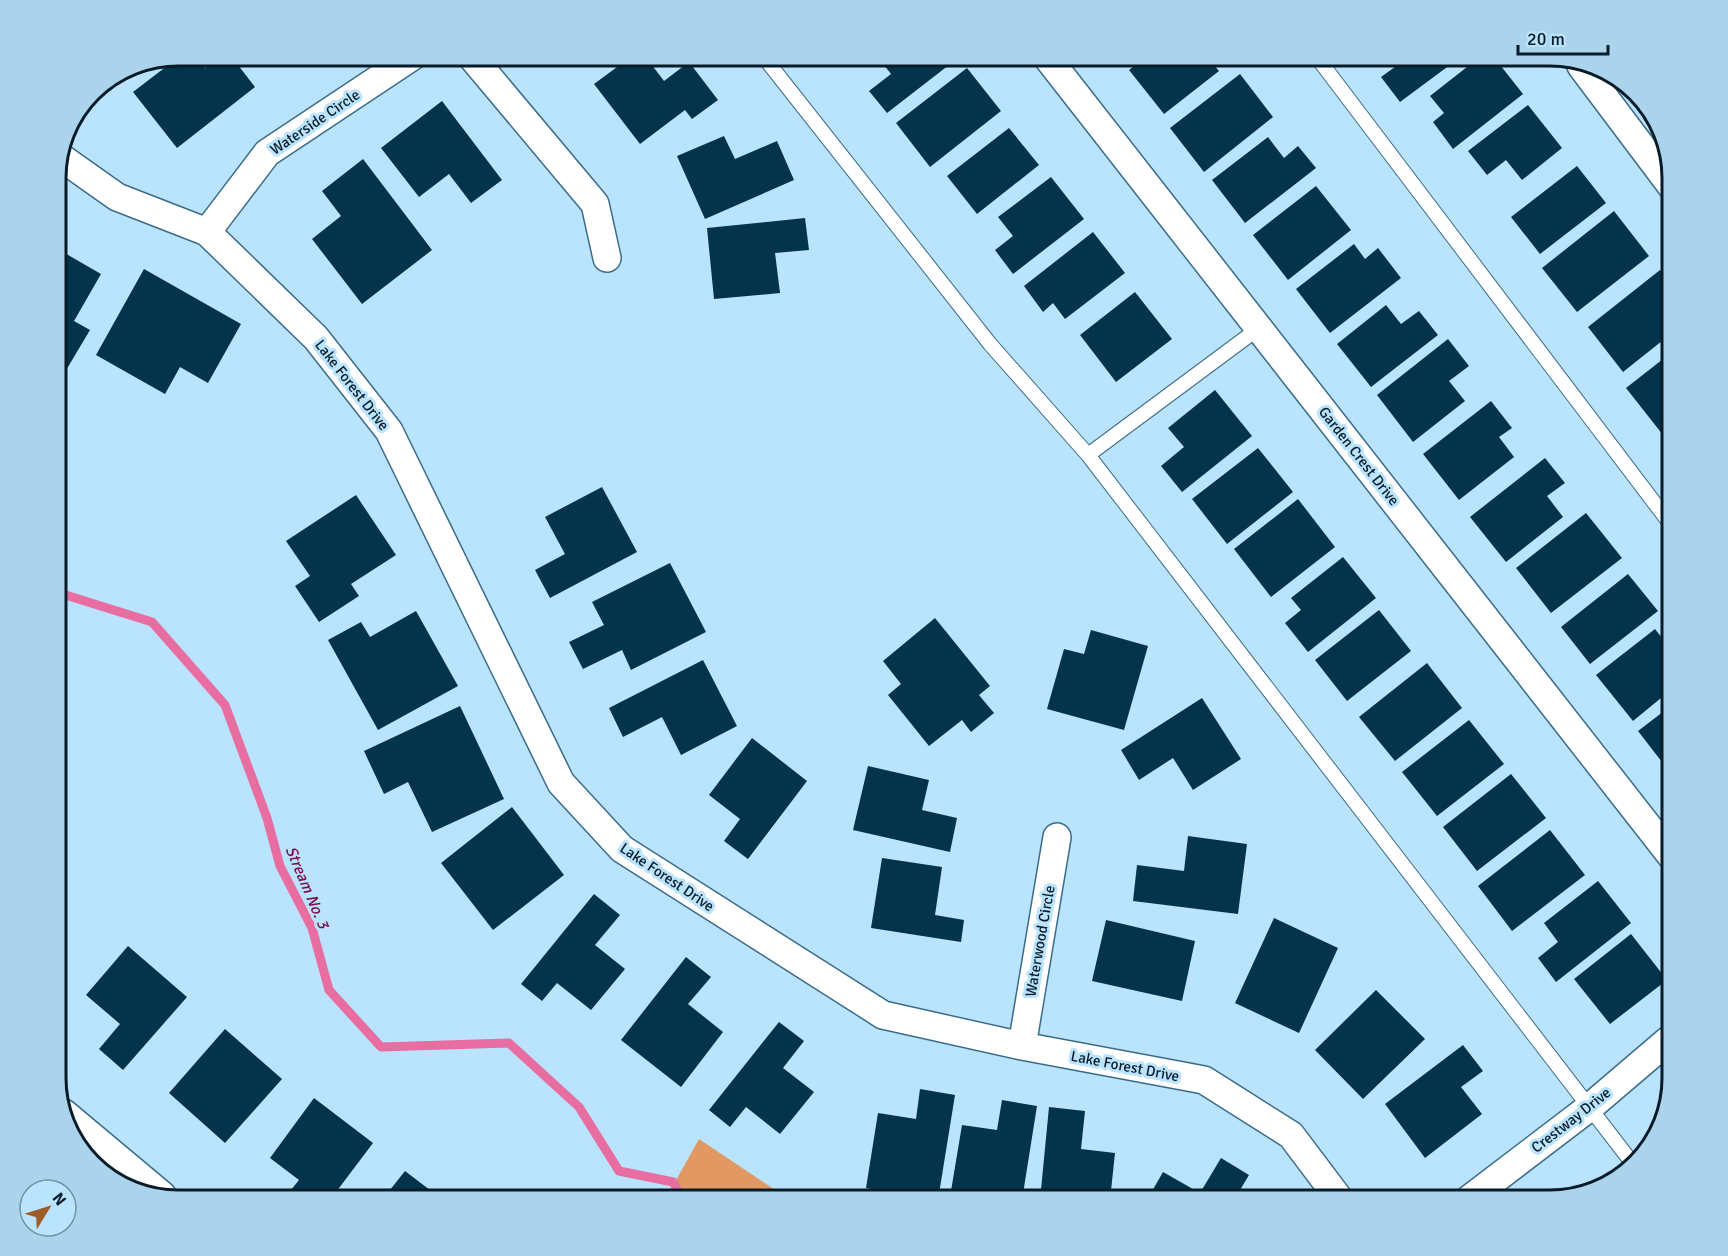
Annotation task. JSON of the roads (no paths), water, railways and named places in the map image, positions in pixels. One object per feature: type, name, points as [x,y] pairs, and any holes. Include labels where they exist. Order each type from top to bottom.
[{"type":"street","name":"Waterside Circle","points":[[207,232],[267,153],[398,66]]},
{"type":"street","points":[[479,66],[595,204],[607,258]]},
{"type":"street","name":"Garden Crest Drive","points":[[1054,66],[1662,844]]},
{"type":"street","points":[[1585,72],[1662,173]]},
{"type":"street","points":[[67,162],[117,197],[207,232]]},
{"type":"street","name":"Lake Forest Drive","points":[[207,232],[315,338],[389,431],[561,783],[622,849],[883,1015],[1022,1046],[1204,1080],[1290,1135],[1332,1190]]},
{"type":"street","name":"Waterwood Circle","points":[[1022,1046],[1057,837]]},
{"type":"street","name":"Crestway Drive","points":[[1481,1190],[1590,1107],[1662,1045]]},
{"type":"street","points":[[81,1133],[100,1157],[146,1185]]},
{"type":"lane","points":[[771,66],[990,344],[1088,455],[1628,1158]]},
{"type":"lane","points":[[1324,66],[1662,513]]},
{"type":"lane","points":[[1088,455],[1259,328]]},
{"type":"waterway","name":"Stream No. 3","points":[[66,595],[152,622],[225,705],[267,818],[280,866],[312,928],[329,990],[381,1047],[509,1043],[579,1107],[619,1171],[673,1182],[677,1190]]}]
